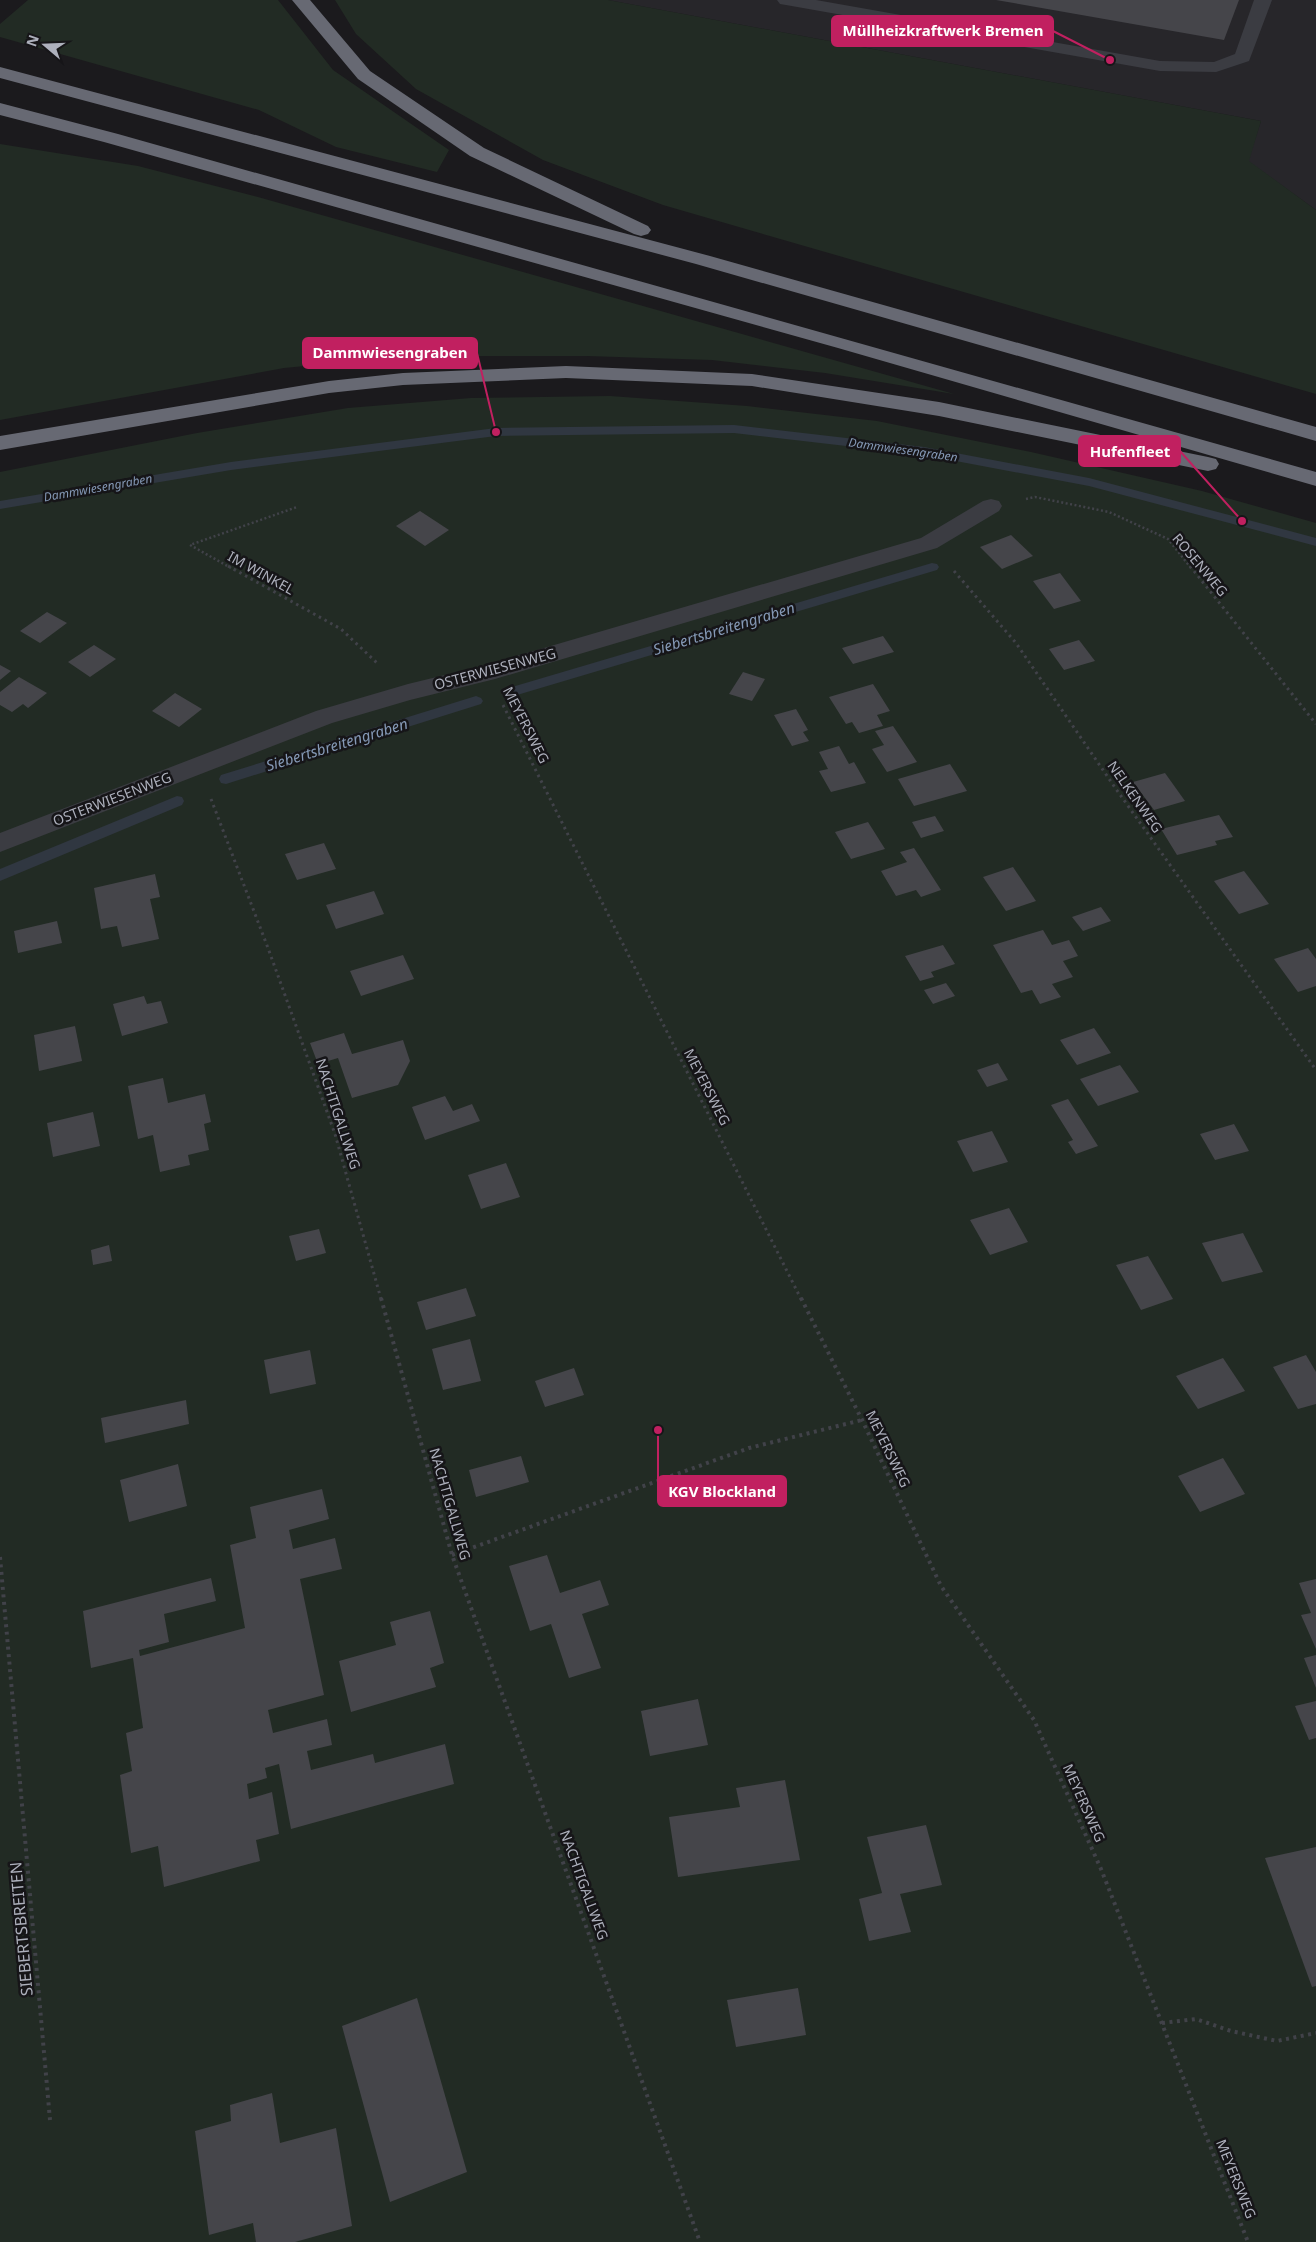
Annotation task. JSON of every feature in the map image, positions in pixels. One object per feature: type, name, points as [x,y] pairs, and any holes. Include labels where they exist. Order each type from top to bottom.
[{"type":"highway","points":[[301,0],[364,75],[477,152],[703,260]]},
{"type":"highway","points":[[0,72],[703,260],[1316,434]]},
{"type":"highway","points":[[0,109],[121,141],[845,344],[1316,479]]},
{"type":"highway","points":[[0,443],[329,387],[403,379],[566,372],[752,380],[939,409],[1316,487]]},
{"type":"street","points":[[786,0],[1160,66],[1216,67],[1243,57],[1263,0]]},
{"type":"street","name":"OSTERWIESENWEG","points":[[0,843],[324,717],[408,692],[487,673],[929,543],[991,506]]},
{"type":"path","name":"ROSENWEG","points":[[991,506],[1035,497],[1109,512],[1168,539],[1316,724]]},
{"type":"path","name":"IM WINKEL","points":[[296,507],[190,545],[341,629],[408,692]]},
{"type":"path","name":"NELKENWEG","points":[[929,543],[1016,643],[1116,789],[1316,1070]]},
{"type":"path","name":"MEYERSWEG","points":[[487,673],[862,1420],[941,1586],[1034,1720],[1100,1869],[1248,2242]]},
{"type":"path","name":"NACHTIGALLWEG","points":[[198,766],[268,948],[335,1134],[452,1555],[700,2242]]},
{"type":"path","points":[[452,1555],[749,1448],[862,1420]]},
{"type":"path","name":"SIEBERTSBREITEN","points":[[0,1557],[50,2120]]},
{"type":"path","points":[[1162,2023],[1196,2019],[1231,2031],[1277,2041],[1316,2033]]},
{"type":"shaded area","points":[[28,0],[278,0],[333,70],[449,150],[437,172],[336,147],[259,110],[0,37],[0,24]]},
{"type":"shaded area","points":[[335,0],[608,0],[1261,121],[1249,161],[1316,210],[1316,394],[663,205],[543,160],[416,89],[356,34]]},
{"type":"shaded area","points":[[608,0],[1316,0],[1316,210],[1248,161],[1261,121]]},
{"type":"shaded area","points":[[0,144],[138,166],[258,197],[954,394],[825,373],[712,360],[587,356],[409,356],[284,368],[0,420]]},
{"type":"shaded area","points":[[610,396],[747,406],[877,421],[1031,452],[1202,491],[1316,523],[1316,2242],[0,2242],[0,472],[197,433],[348,408],[471,398]]},
{"type":"building","points":[[996,0],[1239,0],[1224,40]]},
{"type":"building","points":[[420,511],[449,530],[425,546],[396,526]]},
{"type":"building","points":[[1011,535],[1033,556],[1002,569],[980,547]]},
{"type":"building","points":[[1060,573],[1081,601],[1054,609],[1033,581]]},
{"type":"building","points":[[47,612],[67,623],[40,643],[20,631]]},
{"type":"building","points":[[883,636],[894,652],[853,664],[842,648]]},
{"type":"building","points":[[1079,640],[1095,661],[1064,670],[1049,649]]},
{"type":"building","points":[[94,645],[116,659],[90,677],[68,662]]},
{"type":"building","points":[[0,665],[11,671],[0,680]]},
{"type":"building","points":[[743,672],[765,679],[752,701],[729,694]]},
{"type":"building","points":[[19,677],[47,693],[28,708],[23,704],[12,712],[0,705],[0,692]]},
{"type":"building","points":[[873,684],[890,711],[877,715],[883,726],[859,733],[852,722],[846,724],[829,697]]},
{"type":"building","points":[[175,693],[202,709],[179,727],[152,711]]},
{"type":"building","points":[[796,709],[808,730],[803,732],[809,741],[792,746],[774,715]]},
{"type":"building","points":[[893,726],[917,762],[887,772],[872,749],[884,745],[875,731]]},
{"type":"building","points":[[839,746],[849,764],[854,762],[866,783],[831,792],[819,771],[828,769],[819,752]]},
{"type":"building","points":[[950,764],[967,791],[914,806],[898,779]]},
{"type":"building","points":[[1165,773],[1185,801],[1154,810],[1133,782]]},
{"type":"building","points":[[1219,815],[1233,837],[1215,841],[1217,845],[1177,855],[1161,829]]},
{"type":"building","points":[[935,816],[944,831],[921,838],[912,822]]},
{"type":"building","points":[[868,822],[885,849],[851,859],[835,832]]},
{"type":"building","points":[[324,843],[336,869],[297,880],[285,854]]},
{"type":"building","points":[[914,848],[941,890],[921,897],[916,890],[896,896],[881,871],[907,862],[900,852]]},
{"type":"building","points":[[1013,867],[1036,901],[1006,911],[983,877]]},
{"type":"building","points":[[1244,871],[1269,904],[1239,914],[1214,881]]},
{"type":"building","points":[[155,874],[160,897],[150,899],[159,939],[122,947],[117,926],[101,929],[94,888]]},
{"type":"building","points":[[374,891],[384,914],[336,929],[326,905]]},
{"type":"building","points":[[1101,907],[1111,921],[1083,931],[1072,917]]},
{"type":"building","points":[[57,921],[62,943],[18,953],[14,931]]},
{"type":"building","points":[[1043,930],[1052,945],[1069,940],[1078,956],[1063,961],[1073,977],[1052,984],[1061,997],[1040,1004],[1032,990],[1021,993],[993,945]]},
{"type":"building","points":[[943,945],[955,964],[931,972],[934,977],[920,981],[905,956]]},
{"type":"building","points":[[1308,948],[1316,959],[1316,986],[1298,992],[1274,959]]},
{"type":"building","points":[[403,955],[414,979],[361,996],[350,971]]},
{"type":"building","points":[[946,983],[955,996],[933,1004],[924,990]]},
{"type":"building","points":[[144,996],[147,1004],[161,1001],[168,1023],[122,1036],[113,1004]]},
{"type":"building","points":[[75,1026],[82,1061],[39,1071],[34,1035]]},
{"type":"building","points":[[1094,1028],[1111,1053],[1077,1065],[1060,1040]]},
{"type":"building","points":[[344,1033],[352,1054],[403,1040],[410,1061],[398,1085],[352,1098],[338,1058],[318,1064],[310,1043]]},
{"type":"building","points":[[998,1063],[1008,1080],[987,1087],[977,1070]]},
{"type":"building","points":[[1120,1065],[1139,1092],[1098,1106],[1080,1079]]},
{"type":"building","points":[[163,1078],[168,1103],[205,1094],[211,1122],[204,1124],[209,1150],[188,1155],[190,1165],[160,1172],[153,1135],[138,1139],[128,1086]]},
{"type":"building","points":[[445,1096],[453,1111],[472,1104],[480,1121],[425,1140],[412,1107]]},
{"type":"building","points":[[1068,1099],[1098,1146],[1076,1154],[1068,1142],[1073,1140],[1051,1105]]},
{"type":"building","points":[[93,1112],[100,1146],[53,1157],[47,1123]]},
{"type":"building","points":[[1234,1124],[1249,1151],[1215,1160],[1200,1134]]},
{"type":"building","points":[[992,1131],[1008,1162],[973,1172],[957,1141]]},
{"type":"building","points":[[506,1163],[520,1197],[481,1209],[468,1175]]},
{"type":"building","points":[[1009,1208],[1028,1242],[990,1255],[970,1220]]},
{"type":"building","points":[[319,1229],[326,1253],[296,1261],[289,1236]]},
{"type":"building","points":[[1243,1233],[1263,1272],[1222,1282],[1202,1243]]},
{"type":"building","points":[[109,1245],[112,1261],[93,1265],[91,1250]]},
{"type":"building","points":[[1148,1256],[1173,1299],[1141,1310],[1116,1265]]},
{"type":"building","points":[[466,1288],[476,1316],[426,1330],[417,1302]]},
{"type":"building","points":[[470,1339],[481,1381],[443,1390],[432,1349]]},
{"type":"building","points":[[310,1350],[316,1384],[270,1394],[264,1360]]},
{"type":"building","points":[[1306,1355],[1316,1372],[1316,1404],[1298,1409],[1273,1367]]},
{"type":"building","points":[[1223,1358],[1245,1391],[1198,1409],[1176,1376]]},
{"type":"building","points":[[574,1368],[584,1395],[545,1407],[535,1381]]},
{"type":"building","points":[[186,1400],[189,1424],[105,1443],[101,1418]]},
{"type":"building","points":[[521,1456],[529,1482],[476,1497],[469,1470]]},
{"type":"building","points":[[1223,1458],[1245,1494],[1200,1512],[1178,1476]]},
{"type":"building","points":[[178,1464],[187,1506],[129,1522],[120,1480]]},
{"type":"building","points":[[322,1489],[329,1519],[289,1530],[293,1549],[335,1538],[342,1569],[300,1579],[324,1695],[268,1710],[273,1733],[327,1719],[332,1745],[307,1751],[311,1770],[373,1754],[375,1763],[445,1744],[454,1784],[291,1829],[279,1764],[265,1768],[267,1778],[247,1784],[249,1799],[272,1792],[279,1834],[256,1840],[260,1861],[164,1887],[158,1846],[131,1853],[120,1775],[132,1771],[126,1733],[143,1728],[133,1658],[91,1668],[83,1611],[211,1578],[216,1601],[164,1614],[169,1642],[139,1650],[140,1656],[245,1628],[230,1545],[256,1538],[250,1507]]},
{"type":"building","points":[[547,1555],[560,1593],[600,1580],[609,1605],[582,1614],[601,1668],[569,1678],[551,1624],[530,1631],[509,1566]]},
{"type":"building","points":[[1316,1579],[1316,1649],[1301,1615],[1311,1613],[1299,1583]]},
{"type":"building","points":[[430,1611],[444,1663],[430,1668],[436,1687],[351,1712],[339,1661],[396,1645],[390,1622]]},
{"type":"building","points":[[1316,1655],[1316,1688],[1304,1658]]},
{"type":"building","points":[[698,1699],[708,1745],[650,1756],[641,1711]]},
{"type":"building","points":[[1316,1701],[1316,1738],[1309,1740],[1295,1706]]},
{"type":"building","points":[[785,1780],[800,1860],[678,1877],[669,1817],[740,1807],[736,1788]]},
{"type":"building","points":[[926,1825],[942,1885],[900,1894],[911,1932],[869,1941],[859,1899],[882,1893],[867,1837]]},
{"type":"building","points":[[1316,1847],[1316,1986],[1312,1987],[1265,1858]]},
{"type":"building","points":[[798,1988],[806,2035],[736,2047],[727,2000]]},
{"type":"building","points":[[417,1998],[467,2172],[390,2202],[342,2026]]},
{"type":"building","points":[[272,2093],[280,2143],[336,2128],[352,2226],[295,2242],[256,2242],[253,2223],[209,2235],[195,2131],[231,2121],[230,2105]]},
{"type":"waterway","name":"Dammwiesengraben","points":[[0,505],[231,466],[496,432],[734,429],[924,451],[1089,482],[1316,542]]},
{"type":"waterway","name":"Siebertsbreitengraben","points":[[517,690],[932,567]]},
{"type":"waterway","name":"Siebertsbreitengraben","points":[[226,779],[476,701]]},
{"type":"waterway","name":"Siebertsbreitengraben","points":[[0,875],[177,801]]},
{"type":"place","name":"Müllheizkraftwerk Bremen","points":[[1110,60]]},
{"type":"place","name":"Dammwiesengraben","points":[[496,432]]},
{"type":"place","name":"Hufenfleet","points":[[1242,521]]},
{"type":"place","name":"KGV Blockland","points":[[658,1430]]}]
